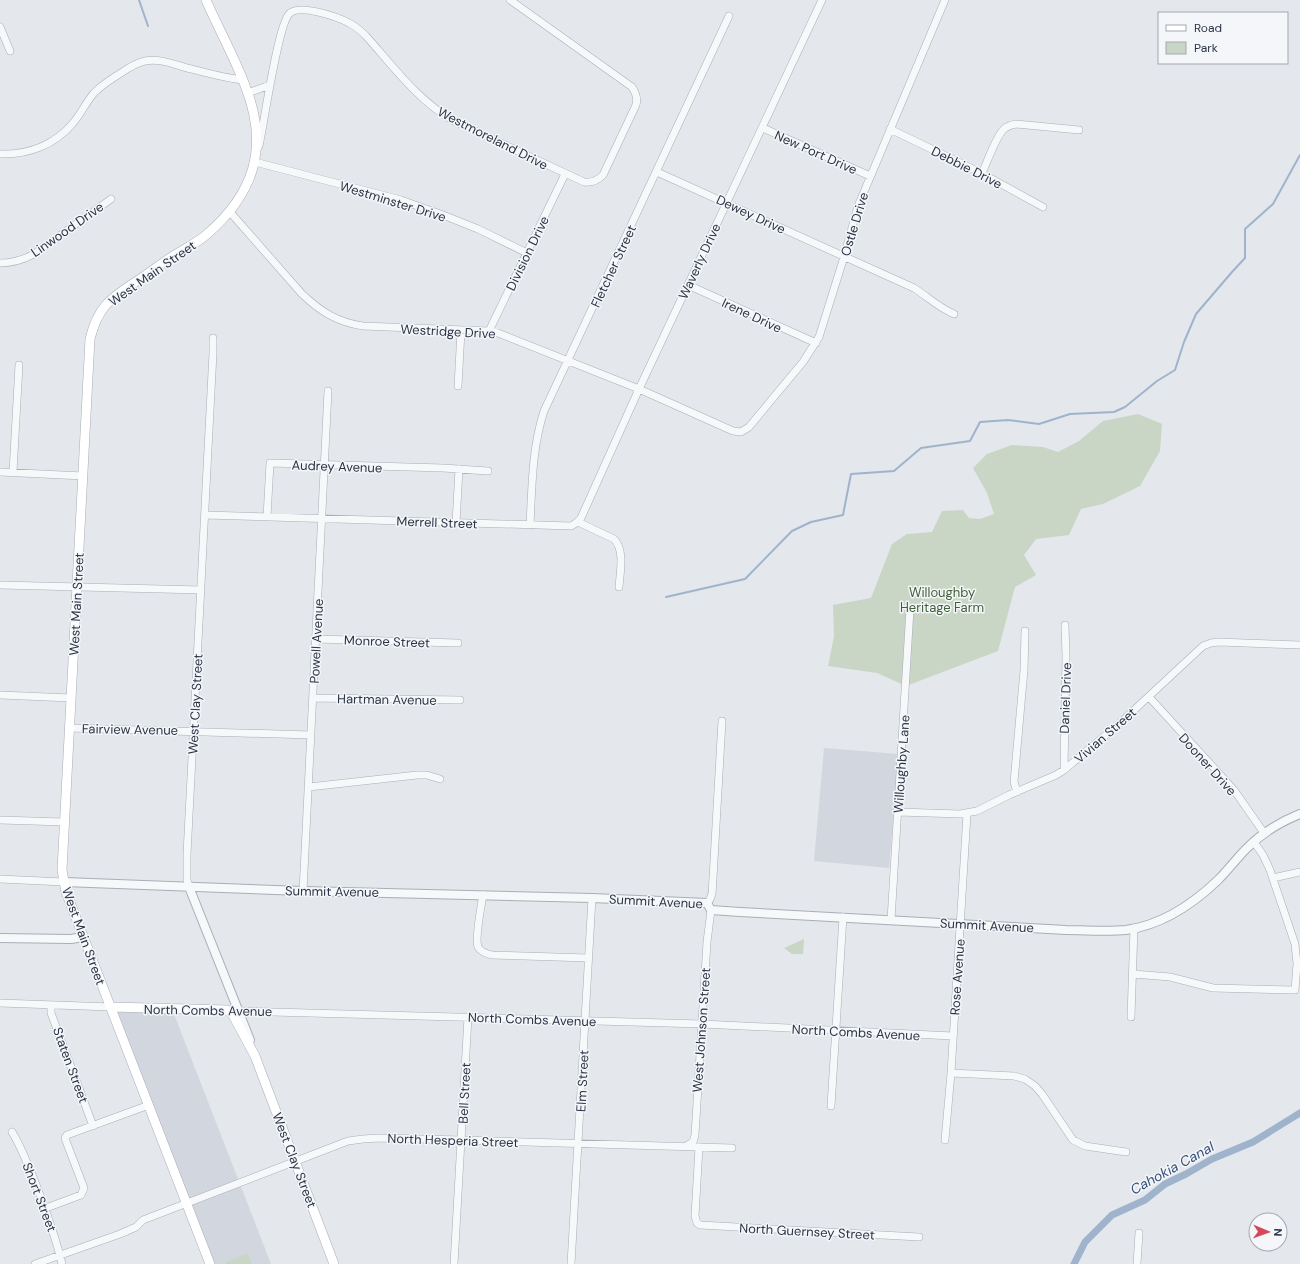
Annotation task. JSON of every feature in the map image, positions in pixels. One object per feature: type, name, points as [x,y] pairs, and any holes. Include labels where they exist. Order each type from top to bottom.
[{"type":"main road","name":"West Main Street","points":[[206,0],[248,93],[255,124],[256,157],[245,189],[230,212],[205,236],[114,296],[96,318],[90,339],[62,870],[66,892],[210,1264]]},
{"type":"main road","name":"North Combs Avenue","points":[[111,1007],[227,1010]]},
{"type":"main road","name":"West Clay Street","points":[[227,1010],[232,1015],[255,1056],[334,1264]]},
{"type":"street","name":"Westmoreland Drive","points":[[256,157],[264,123],[275,59],[288,16],[290,12],[302,10],[340,19],[358,29],[422,98],[442,114],[584,182],[589,183],[599,178],[602,175],[636,105],[637,96],[632,87],[510,0]]},
{"type":"street","name":"Waverly Drive","points":[[578,522],[582,518],[639,389],[822,0]]},
{"type":"street","name":"Ostle Drive","points":[[741,432],[749,427],[803,362],[816,343],[825,320],[858,206],[945,0]]},
{"type":"street","name":"Fletcher Street","points":[[530,525],[534,455],[537,436],[544,411],[730,16]]},
{"type":"street","points":[[0,27],[10,51]]},
{"type":"street","points":[[0,154],[21,153],[40,147],[54,140],[73,123],[95,92],[109,80],[137,63],[146,61],[161,61],[215,75],[243,80]]},
{"type":"street","points":[[248,93],[270,85]]},
{"type":"street","points":[[982,173],[1002,130],[1011,125],[1016,124],[1079,130]]},
{"type":"street","name":"New Port Drive","points":[[762,128],[870,176]]},
{"type":"street","name":"Debbie Drive","points":[[890,129],[982,173],[1043,207]]},
{"type":"street","name":"Westminster Drive","points":[[256,157],[401,200],[478,229],[527,253]]},
{"type":"street","name":"Dewey Drive","points":[[657,172],[914,288],[927,296],[944,310],[954,314]]},
{"type":"street","name":"Division Drive","points":[[489,332],[565,174]]},
{"type":"street","name":"Linwood Drive","points":[[0,263],[21,260],[34,254],[111,199]]},
{"type":"street","name":"Westridge Drive","points":[[230,212],[302,294],[313,305],[332,318],[363,326],[489,332],[504,335],[639,389],[722,426],[741,432]]},
{"type":"street","name":"Irene Drive","points":[[688,285],[816,343]]},
{"type":"street","points":[[458,386],[461,331]]},
{"type":"street","name":"West Clay Street","points":[[213,338],[187,854],[187,880],[253,1047],[255,1056]]},
{"type":"street","points":[[13,472],[19,364]]},
{"type":"street","name":"Powell Avenue","points":[[303,891],[328,391]]},
{"type":"street","name":"Audrey Avenue","points":[[267,517],[270,464],[488,470]]},
{"type":"street","points":[[456,523],[459,469]]},
{"type":"street","points":[[0,472],[82,476]]},
{"type":"street","name":"Merrell Street","points":[[205,515],[571,526],[578,522]]},
{"type":"street","points":[[578,522],[614,539],[618,543],[621,551],[619,586]]},
{"type":"street","points":[[0,585],[201,590]]},
{"type":"street","name":"Willoughby Lane","points":[[890,920],[910,609]]},
{"type":"street","name":"Daniel Drive","points":[[1064,770],[1066,656],[1065,625]]},
{"type":"street","points":[[1017,792],[1014,782],[1024,670],[1025,631]]},
{"type":"street","name":"Monroe Street","points":[[316,639],[458,643]]},
{"type":"street","name":"Vivian Street","points":[[898,812],[967,814],[977,811],[1056,775],[1108,733],[1203,646],[1219,642],[1300,645]]},
{"type":"street","points":[[0,695],[71,698]]},
{"type":"street","name":"Dooner Drive","points":[[1149,697],[1234,790],[1264,833]]},
{"type":"street","name":"Hartman Avenue","points":[[313,698],[460,700]]},
{"type":"street","name":"West Johnson Street","points":[[686,1147],[693,1142],[695,1135],[709,907],[712,897],[722,721]]},
{"type":"street","name":"Fairview Avenue","points":[[69,728],[311,735]]},
{"type":"street","points":[[309,787],[417,775],[427,775],[440,779]]},
{"type":"street","name":"Rose Avenue","points":[[945,1140],[951,1073],[967,814]]},
{"type":"street","name":"Summit Avenue","points":[[64,882],[303,891],[592,898],[843,918],[1110,931],[1134,928],[1162,920],[1186,907],[1218,880],[1264,833],[1300,814]]},
{"type":"street","points":[[0,820],[64,822]]},
{"type":"street","points":[[1133,974],[1170,977],[1213,988],[1295,990],[1298,979],[1295,944],[1273,878],[1263,855],[1254,842]]},
{"type":"street","points":[[1273,878],[1300,872]]},
{"type":"street","points":[[0,879],[64,882]]},
{"type":"street","points":[[483,895],[478,946],[483,952],[492,955],[588,958]]},
{"type":"street","name":"Elm Street","points":[[571,1264],[592,898]]},
{"type":"street","points":[[831,1106],[843,918]]},
{"type":"street","points":[[1131,1016],[1134,928]]},
{"type":"street","points":[[0,938],[71,939],[83,937]]},
{"type":"street","points":[[0,1003],[111,1007]]},
{"type":"street","name":"Staten Street","points":[[51,1005],[51,1013],[93,1126]]},
{"type":"street","name":"North Combs Avenue","points":[[227,1010],[702,1024],[953,1036]]},
{"type":"street","name":"Bell Street","points":[[454,1264],[468,1017]]},
{"type":"street","points":[[951,1073],[1014,1076],[1025,1079],[1035,1086],[1042,1094],[1073,1140],[1085,1146],[1126,1152]]},
{"type":"street","points":[[46,1208],[83,1192],[84,1188],[66,1142],[65,1138],[67,1135],[149,1105]]},
{"type":"street","name":"Short Street","points":[[12,1132],[46,1208],[62,1264]]},
{"type":"street","name":"North Hesperia Street","points":[[35,1264],[136,1227],[143,1220],[348,1141],[378,1138],[732,1148]]},
{"type":"street","name":"North Guernsey Street","points":[[699,1147],[695,1216],[697,1223],[704,1226],[919,1237]]},
{"type":"street","points":[[1137,1264],[1139,1233]]},
{"type":"shaded area","points":[[824,748],[899,754],[889,868],[814,861]]},
{"type":"shaded area","points":[[111,1007],[172,1009],[271,1264],[210,1264]]},
{"type":"green space","name":"Willoughby Heritage Farm","points":[[1138,414],[1162,424],[1160,451],[1140,486],[1103,504],[1081,509],[1069,535],[1036,539],[1024,555],[1036,575],[1015,587],[998,651],[906,686],[877,673],[828,666],[834,636],[833,605],[871,598],[892,544],[907,534],[932,532],[942,511],[963,510],[969,518],[980,519],[994,514],[987,493],[973,468],[987,454],[1012,445],[1043,447],[1058,452],[1079,441],[1103,421]]},
{"type":"green space","points":[[804,939],[803,954],[792,954],[784,948]]},
{"type":"green space","points":[[248,1253],[252,1264],[226,1264],[226,1262]]},
{"type":"waterway","points":[[139,0],[148,26]]},
{"type":"waterway","points":[[666,597],[745,579],[792,531],[811,522],[843,515],[851,474],[894,471],[921,448],[970,441],[980,422],[1008,420],[1039,424],[1070,414],[1114,412],[1125,407],[1157,381],[1175,370],[1184,342],[1196,314],[1245,258],[1245,229],[1273,204],[1300,155]]},
{"type":"waterway","name":"Cahokia Canal","points":[[1074,1264],[1085,1242],[1112,1215],[1145,1200],[1165,1184],[1212,1159],[1253,1142],[1300,1113]]}]
